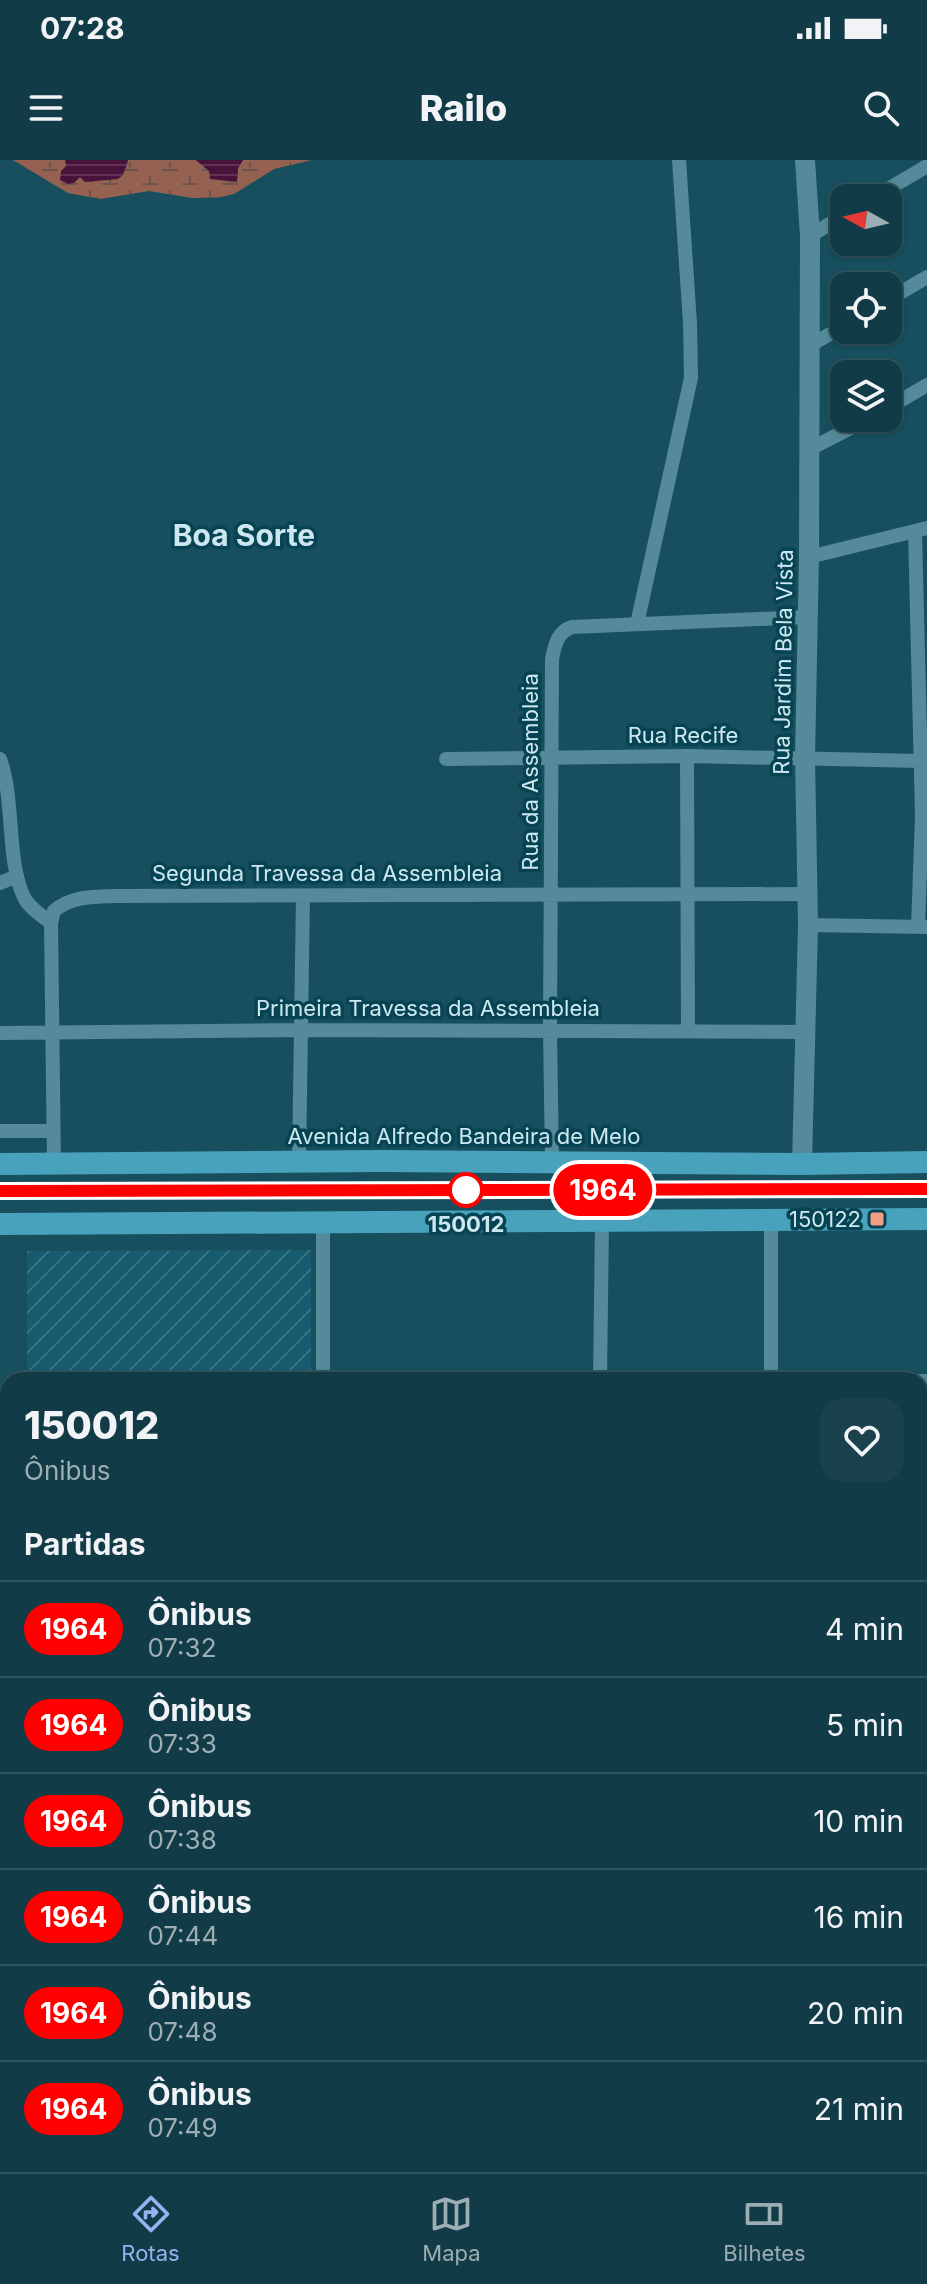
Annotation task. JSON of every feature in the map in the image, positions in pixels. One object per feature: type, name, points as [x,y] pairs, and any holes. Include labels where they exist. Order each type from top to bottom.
[{"type":"highway","name":"Avenida Alfredo Bandeira de Melo","points":[[0,1164],[927,1162]]},
{"type":"highway","points":[[0,1224],[927,1219]]},
{"type":"main road","name":"Rua Jardim Bela Vista","points":[[802,1164],[808,925],[805,757],[810,236],[805,160]]},
{"type":"street","points":[[637,624],[691,378],[679,160]]},
{"type":"street","points":[[897,184],[927,166]]},
{"type":"street","points":[[810,236],[830,224]]},
{"type":"street","points":[[902,292],[927,277]]},
{"type":"street","points":[[809,346],[830,334]]},
{"type":"street","points":[[902,400],[927,385]]},
{"type":"street","points":[[808,450],[843,432]]},
{"type":"street","points":[[808,925],[922,927],[924,815],[920,761],[921,530],[809,557]]},
{"type":"street","name":"Rua da Assembleia","points":[[552,1162],[552,659],[559,637],[572,627],[807,617]]},
{"type":"street","points":[[687,756],[688,1031]]},
{"type":"street","name":"Rua Recife","points":[[446,759],[687,756],[920,761]]},
{"type":"street","points":[[0,759],[8,790],[17,876],[23,896],[51,923],[54,1164]]},
{"type":"street","points":[[0,883],[17,876]]},
{"type":"street","name":"Segunda Travessa da Assembleia","points":[[51,923],[51,916],[60,906],[83,898],[807,894]]},
{"type":"street","points":[[299,1162],[303,896]]},
{"type":"street","name":"Primeira Travessa da Assembleia","points":[[0,1033],[302,1030],[804,1032]]},
{"type":"street","points":[[0,1131],[53,1131]]},
{"type":"street","points":[[771,1221],[771,1372]]},
{"type":"street","points":[[600,1372],[602,1222]]},
{"type":"street","points":[[323,1223],[323,1372]]},
{"type":"shaded area","points":[[65,160],[128,160],[123,175],[118,179],[85,182],[80,177],[68,184],[60,180],[61,171],[66,166]]},
{"type":"shaded area","points":[[196,160],[243,160],[238,168],[237,182],[210,179],[209,171]]},
{"type":"shaded area","points":[[311,1250],[311,1372],[27,1372],[27,1251]]},
{"type":"green space","points":[[13,160],[65,160],[72,171],[92,182],[111,180],[126,168],[128,160],[196,160],[209,171],[237,181],[238,168],[243,160],[312,160],[274,169],[234,194],[216,198],[192,198],[149,191],[100,199],[68,193]]},
{"type":"bus line","name":"1964","points":[[0,1191],[927,1189]]},
{"type":"place","name":"150012","points":[[466,1190]]},
{"type":"place","name":"150122","points":[[877,1219]]},
{"type":"district","name":"Boa Sorte","points":[[244,535]]}]
